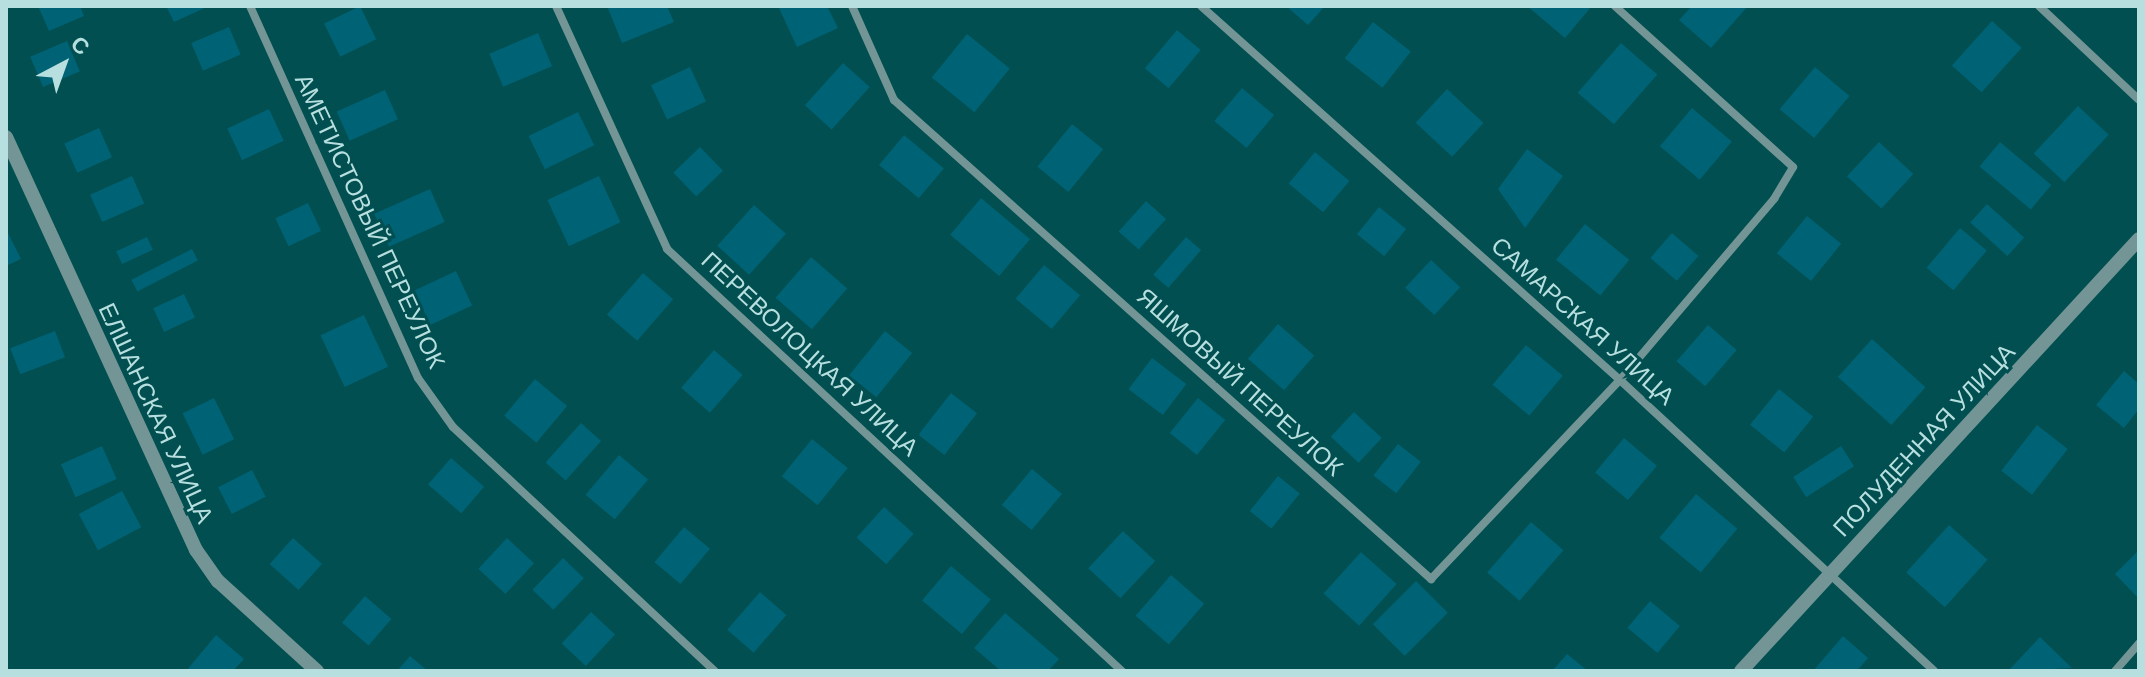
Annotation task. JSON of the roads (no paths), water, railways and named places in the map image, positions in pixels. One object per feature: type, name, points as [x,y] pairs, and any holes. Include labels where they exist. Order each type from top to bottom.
[{"type":"street","name":"АМЕТИСТОВЫЙ ПЕРЕУЛОК","points":[[250,6],[418,378],[453,427],[715,671]]},
{"type":"street","name":"ПЕРЕВОЛОЦКАЯ УЛИЦА","points":[[556,6],[667,249],[1122,671]]},
{"type":"street","name":"ЯШМОВЫЙ ПЕРЕУЛОК","points":[[852,6],[894,100],[1431,579],[1620,380]]},
{"type":"street","name":"САМАРСКАЯ УЛИЦА","points":[[1201,6],[1620,380],[1934,671]]},
{"type":"street","points":[[1615,6],[1793,167],[1774,199],[1620,380]]},
{"type":"street","points":[[2039,6],[2139,100]]},
{"type":"street","name":"ЕЛШАНСКАЯ УЛИЦА","points":[[6,137],[196,550],[218,581],[317,671]]},
{"type":"street","name":"ПОЛУДЕННАЯ УЛИЦА","points":[[1741,671],[2139,239]]},
{"type":"street","points":[[2115,671],[2139,643]]}]
